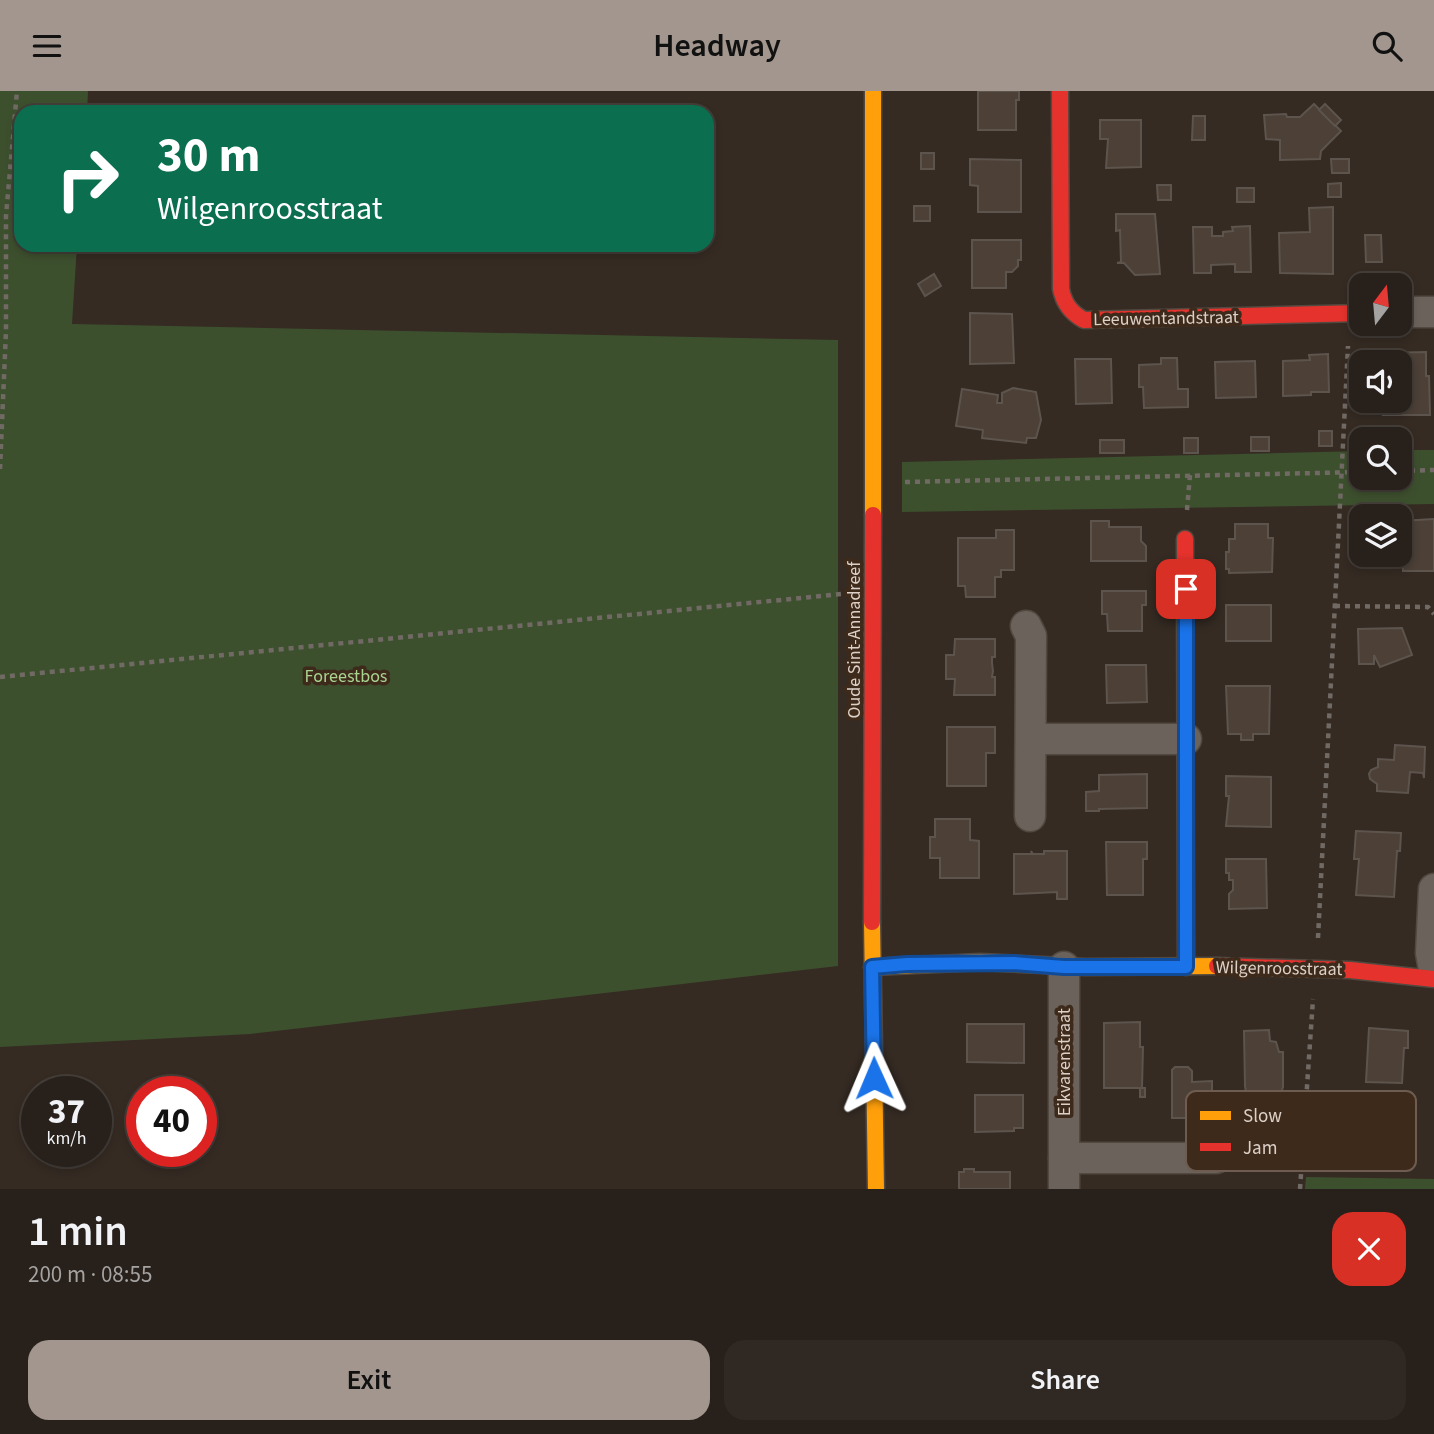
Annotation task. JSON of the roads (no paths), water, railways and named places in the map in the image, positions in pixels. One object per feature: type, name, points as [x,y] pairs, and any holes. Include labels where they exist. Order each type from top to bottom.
[{"type":"street","name":"Oude Sint-Annadreef","points":[[873,91],[872,967],[876,1189]]},
{"type":"street","name":"Leeuwentandstraat","points":[[1060,91],[1061,289],[1062,299],[1075,316],[1084,320],[1349,313]]},
{"type":"street","points":[[1412,312],[1434,312]]},
{"type":"street","points":[[1185,539],[1186,967]]},
{"type":"street","points":[[1026,626],[1031,636],[1030,816]]},
{"type":"street","points":[[1031,739],[1186,739]]},
{"type":"street","points":[[1434,888],[1431,954],[1434,970]]},
{"type":"street","name":"Wilgenroosstraat","points":[[872,967],[1014,963],[1064,967],[1315,967],[1434,979]]},
{"type":"street","name":"Eikvarenstraat","points":[[1064,967],[1065,1189]]},
{"type":"street","points":[[1064,1158],[1186,1158]]},
{"type":"park label","name":"Foreestbos","points":[[346,676]]}]
